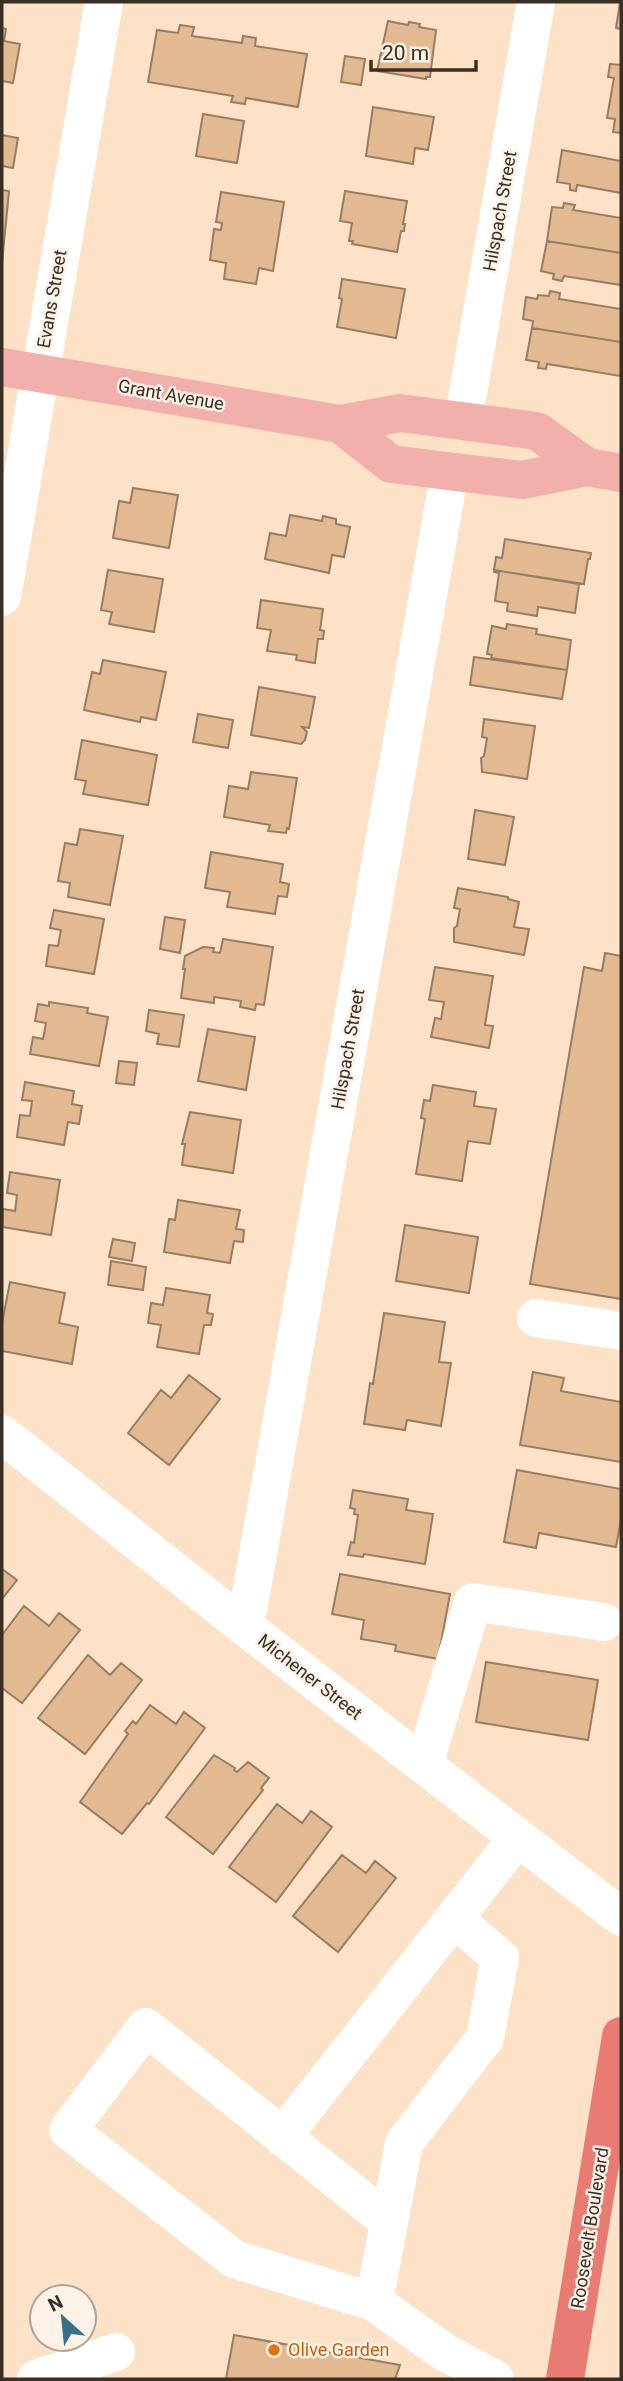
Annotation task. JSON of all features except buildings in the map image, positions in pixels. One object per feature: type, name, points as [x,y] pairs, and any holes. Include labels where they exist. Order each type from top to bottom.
[{"type":"highway","name":"Roosevelt Boulevard","points":[[565,2379],[621,2036]]},
{"type":"main road","name":"Grant Avenue","points":[[2,367],[340,424],[400,413],[537,431],[604,470]]},
{"type":"main road","name":"Grant Avenue","points":[[340,424],[391,464],[522,480],[604,470]]},
{"type":"street","name":"Evans Street","points":[[2,597],[104,2]]},
{"type":"street","name":"Hilspach Street","points":[[463,421],[537,2]]},
{"type":"street","name":"Hilspach Street","points":[[245,1627],[450,471]]},
{"type":"street","points":[[536,1318],[621,1331]]},
{"type":"street","name":"Michener Street","points":[[2,1434],[245,1627],[621,1917]]},
{"type":"street","points":[[424,1765],[473,1602],[604,1622]]},
{"type":"street","points":[[282,2137],[518,1837]]},
{"type":"street","points":[[374,2302],[404,2143],[485,2038],[500,1958],[455,1919]]},
{"type":"street","points":[[388,2221],[146,2027],[68,2130],[234,2259],[374,2302],[442,2366],[495,2379]]},
{"type":"street","points":[[36,2379],[83,2372],[116,2352]]},
{"type":"place","name":"Olive Garden","points":[[274,2350]]}]
